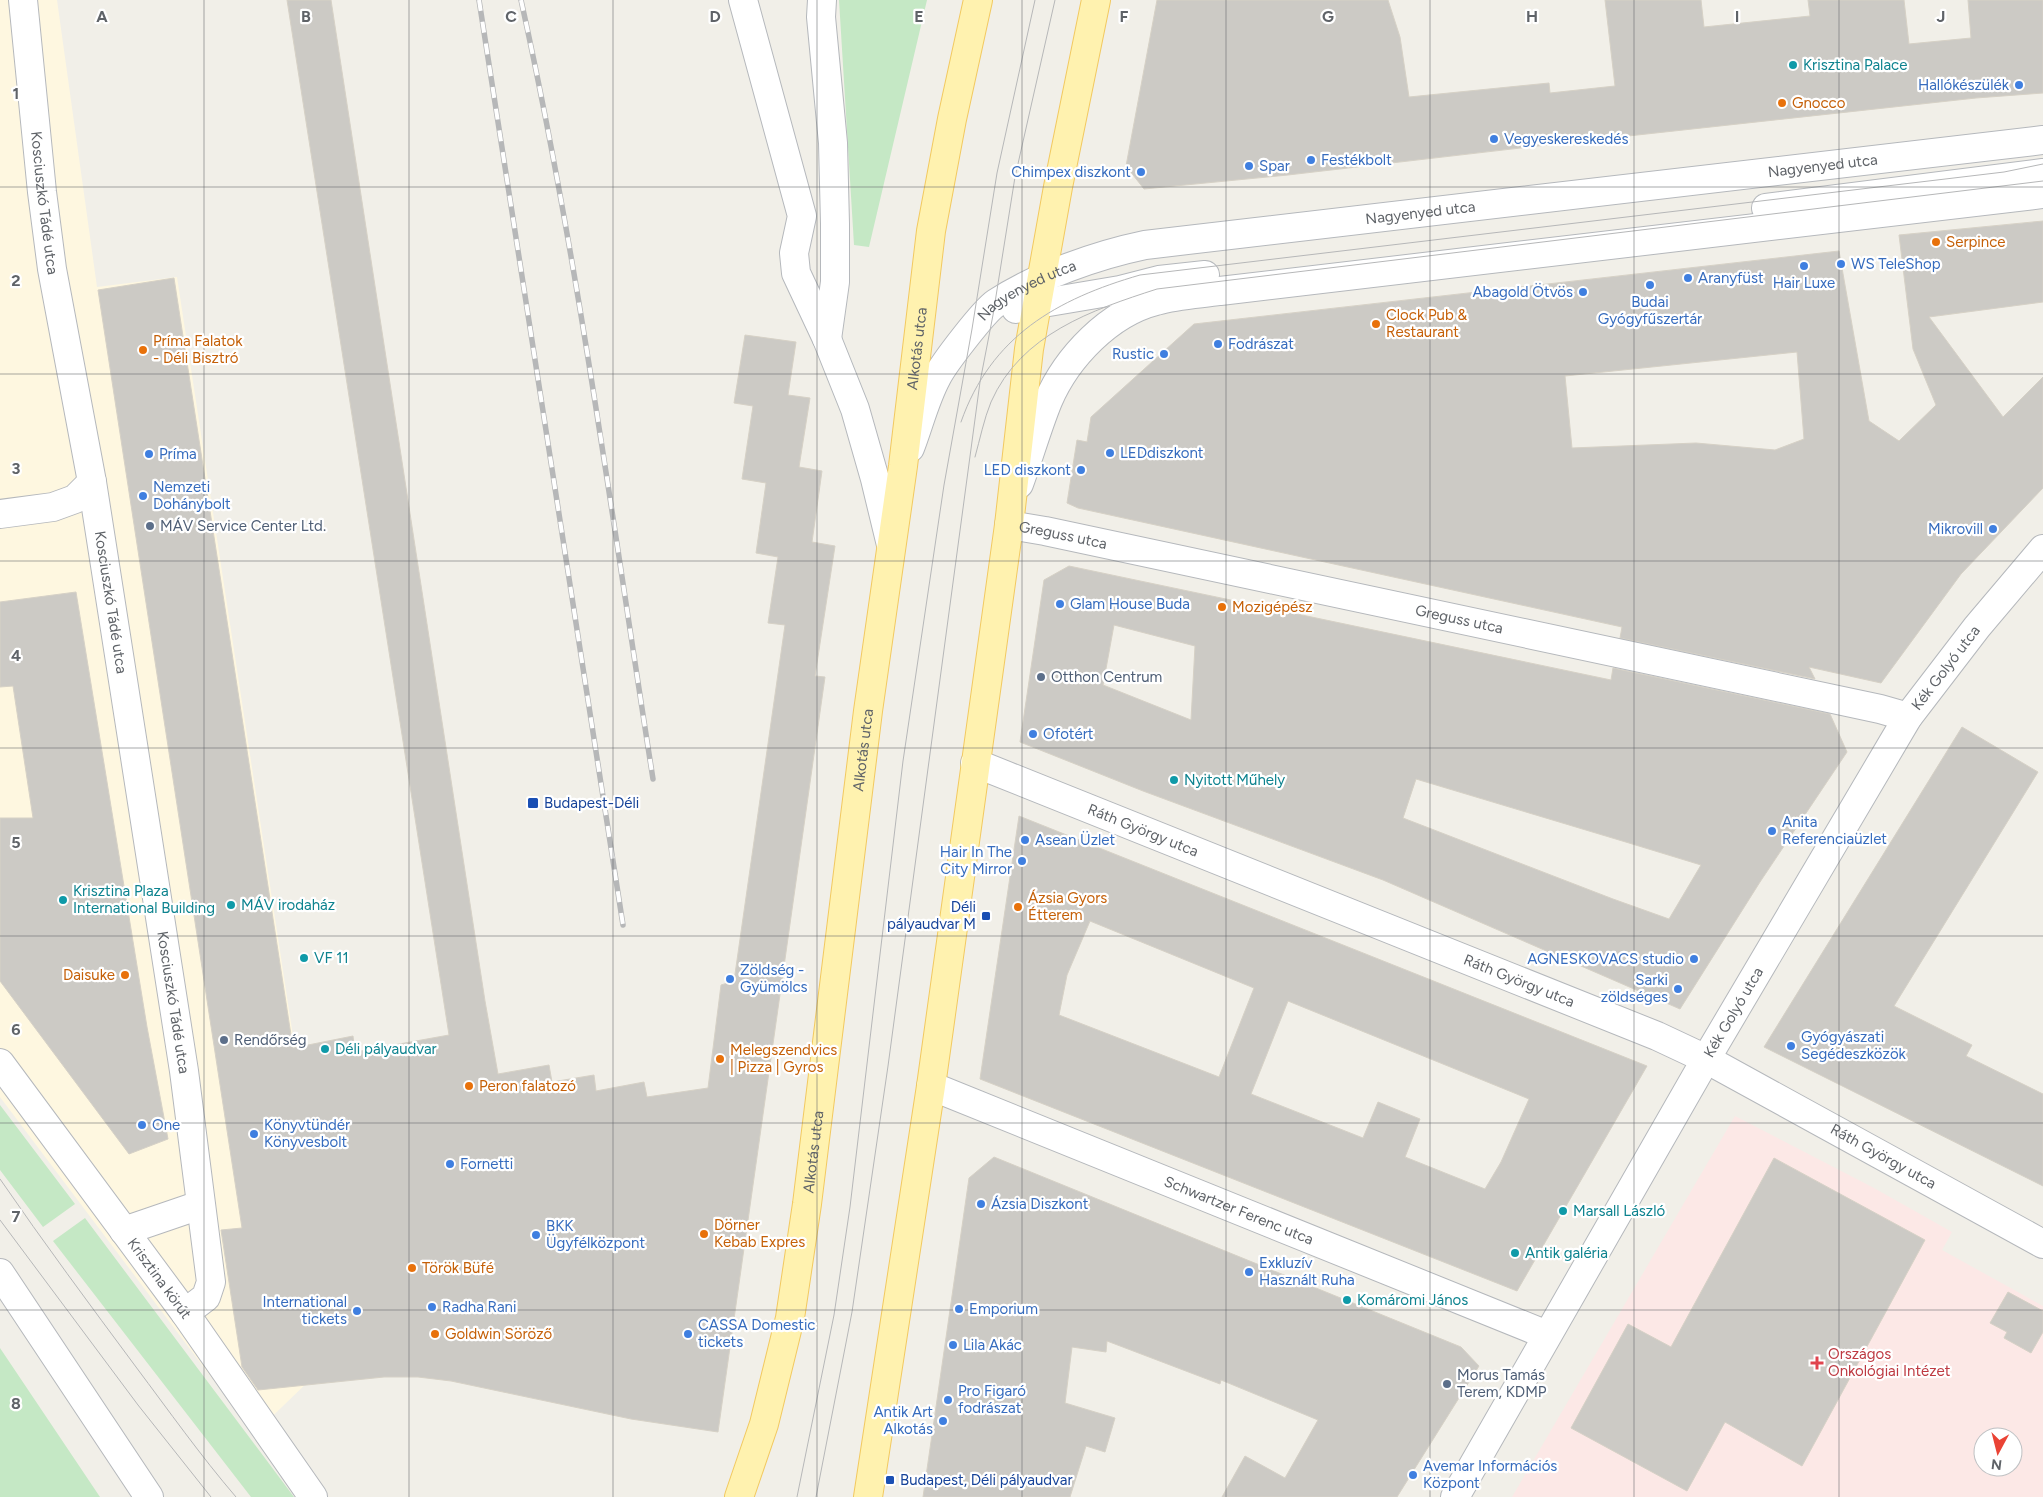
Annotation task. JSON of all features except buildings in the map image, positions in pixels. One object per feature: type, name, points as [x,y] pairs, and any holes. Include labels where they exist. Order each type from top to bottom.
[{"type":"main road","name":"Alkotás utca","points":[[738,1494],[764,1424],[790,1318],[807,1204],[868,711],[892,551],[931,231],[952,119],[978,0]]},
{"type":"main road","points":[[868,1497],[931,1086],[1010,517],[1030,350],[1039,292],[1096,0]]},
{"type":"street","name":"Kosciuszkó Tádé utca","points":[[23,0],[42,192],[52,269],[92,482],[184,1071],[211,1282],[206,1297],[185,1313]]},
{"type":"street","points":[[743,0],[802,216],[794,254],[796,273],[827,339],[855,408],[866,444],[892,551]]},
{"type":"street","points":[[822,0],[833,143],[835,224],[835,282],[827,339]]},
{"type":"street","name":"Nagyenyed utca","points":[[903,466],[937,376],[972,329],[995,304],[1039,292],[1110,252],[1145,245],[2043,140]]},
{"type":"street","points":[[1039,292],[1120,290],[1159,280],[1550,235],[2043,173]]},
{"type":"street","points":[[1010,517],[1048,400],[1066,370],[1088,342],[1126,312],[1156,300],[2043,194]]},
{"type":"street","points":[[0,514],[53,507],[75,499],[92,482]]},
{"type":"street","name":"Greguss utca","points":[[1010,517],[1045,531],[1880,709],[1908,717]]},
{"type":"street","name":"Kék Golyó utca","points":[[1455,1497],[1706,1059],[1908,717],[1976,627],[2043,549]]},
{"type":"street","name":"Ráth György utca","points":[[975,763],[1639,1028],[1706,1059],[2043,1244]]},
{"type":"street","name":"Krisztina körút","points":[[0,1063],[185,1313],[313,1497]]},
{"type":"street","name":"Schwartzer Ferenc utca","points":[[931,1086],[1547,1335]]},
{"type":"street","points":[[124,1232],[200,1205]]},
{"type":"street","points":[[0,1274],[149,1497]]},
{"type":"shaded area","points":[[0,0],[57,0],[97,287],[177,277],[341,1350],[254,1434],[0,1097]]},
{"type":"shaded area","name":"Országos Onkológiai Intézet","points":[[1735,1116],[1874,1188],[1952,1232],[1942,1250],[2043,1306],[2043,1497],[1512,1497]]},
{"type":"green space","points":[[839,0],[927,0],[869,247],[854,245]]},
{"type":"green space","points":[[0,1105],[75,1204],[43,1227],[0,1170]]},
{"type":"green space","points":[[85,1218],[294,1497],[251,1497],[53,1241]]},
{"type":"green space","points":[[0,1348],[100,1497],[0,1497]]},
{"type":"tram line","points":[[797,1497],[834,1315],[850,1207],[903,761],[944,485],[997,173],[1035,0]]},
{"type":"tram line","points":[[816,1497],[852,1312],[888,1066],[980,382],[993,315],[1015,177],[1055,0]]},
{"type":"tram line","points":[[961,422],[974,392],[990,366],[1009,344],[1031,325],[1055,309],[1081,296],[1140,275],[2004,172],[2043,164]]},
{"type":"tram line","points":[[975,457],[991,402],[1004,378],[1020,359],[1040,342],[1084,316],[1157,289],[2043,181]]},
{"type":"tram line","points":[[0,1179],[67,1274],[236,1497]]},
{"type":"tram line","points":[[0,1220],[138,1405],[211,1497]]},
{"type":"railway","points":[[479,0],[623,925]]},
{"type":"railway","points":[[521,0],[560,194],[577,291],[653,779]]},
{"type":"place","name":"Krisztina Palace","points":[[1793,65]]},
{"type":"place","name":"Hallókészülék","points":[[2019,85]]},
{"type":"place","name":"Gnocco","points":[[1782,103]]},
{"type":"place","name":"Vegyeskereskedés","points":[[1494,139]]},
{"type":"place","name":"Festékbolt","points":[[1311,160]]},
{"type":"place","name":"Spar","points":[[1249,166]]},
{"type":"place","name":"Chimpex diszkont","points":[[1141,172]]},
{"type":"place","name":"Serpince","points":[[1936,242]]},
{"type":"place","name":"WS TeleShop","points":[[1841,264]]},
{"type":"place","name":"Hair Luxe","points":[[1804,266]]},
{"type":"place","name":"Aranyfüst","points":[[1688,278]]},
{"type":"place","name":"Budai Gyógyfűszertár","points":[[1650,285]]},
{"type":"place","name":"Abagold Ötvös","points":[[1583,292]]},
{"type":"place","name":"Clock Pub & Restaurant","points":[[1376,324]]},
{"type":"place","name":"Fodrászat","points":[[1218,344]]},
{"type":"place","name":"Príma Falatok - Déli Bisztró","points":[[143,350]]},
{"type":"place","name":"Rustic","points":[[1164,354]]},
{"type":"place","name":"LEDdiszkont","points":[[1110,453]]},
{"type":"place","name":"Príma","points":[[149,454]]},
{"type":"place","name":"LED diszkont","points":[[1081,470]]},
{"type":"place","name":"Nemzeti Dohánybolt","points":[[143,496]]},
{"type":"place","name":"MÁV Service Center Ltd.","points":[[150,526]]},
{"type":"place","name":"Mikrovill","points":[[1993,529]]},
{"type":"place","name":"Glam House Buda","points":[[1060,604]]},
{"type":"place","name":"Mozigépész","points":[[1222,607]]},
{"type":"place","name":"Otthon Centrum","points":[[1041,677]]},
{"type":"place","name":"Ofotért","points":[[1033,734]]},
{"type":"place","name":"Nyitott Műhely","points":[[1174,780]]},
{"type":"place","name":"Budapest-Déli","points":[[533,803]]},
{"type":"place","name":"Anita Referenciaüzlet","points":[[1772,831]]},
{"type":"place","name":"Asean Üzlet","points":[[1025,840]]},
{"type":"place","name":"Hair In The City Mirror","points":[[1022,861]]},
{"type":"place","name":"Krisztina Plaza International Building","points":[[63,900]]},
{"type":"place","name":"MÁV irodaház","points":[[231,905]]},
{"type":"place","name":"Ázsia Gyors Étterem","points":[[1018,907]]},
{"type":"place","name":"Déli pályaudvar M","points":[[986,916]]},
{"type":"place","name":"VF 11","points":[[304,958]]},
{"type":"place","name":"AGNESKOVACS studio","points":[[1694,959]]},
{"type":"place","name":"Daisuke","points":[[125,975]]},
{"type":"place","name":"Zöldség - Gyümölcs","points":[[730,979]]},
{"type":"place","name":"Sarki zöldséges","points":[[1678,989]]},
{"type":"place","name":"Rendőrség","points":[[224,1040]]},
{"type":"place","name":"Gyógyászati Segédeszközök","points":[[1791,1046]]},
{"type":"place","name":"Déli pályaudvar","points":[[325,1049]]},
{"type":"place","name":"Melegszendvics | Pizza | Gyros","points":[[720,1059]]},
{"type":"place","name":"Peron falatozó","points":[[469,1086]]},
{"type":"place","name":"One","points":[[142,1125]]},
{"type":"place","name":"Könyvtündér Könyvesbolt","points":[[254,1134]]},
{"type":"place","name":"Fornetti","points":[[450,1164]]},
{"type":"place","name":"Ázsia Diszkont","points":[[981,1204]]},
{"type":"place","name":"Marsall László","points":[[1563,1211]]},
{"type":"place","name":"Dörner Kebab Expres","points":[[704,1234]]},
{"type":"place","name":"BKK Ügyfélközpont","points":[[536,1235]]},
{"type":"place","name":"Antik galéria","points":[[1515,1253]]},
{"type":"place","name":"Török Büfé","points":[[412,1268]]},
{"type":"place","name":"Exkluzív Használt Ruha","points":[[1249,1272]]},
{"type":"place","name":"Komáromi János","points":[[1347,1300]]},
{"type":"place","name":"Radha Rani","points":[[432,1307]]},
{"type":"place","name":"Emporium","points":[[959,1309]]},
{"type":"place","name":"International tickets","points":[[357,1311]]},
{"type":"place","name":"Goldwin Söröző","points":[[435,1334]]},
{"type":"place","name":"CASSA Domestic tickets","points":[[688,1334]]},
{"type":"place","name":"Lila Akác","points":[[953,1345]]},
{"type":"place","name":"Országos Onkológiai Intézet","points":[[1817,1363]]},
{"type":"place","name":"Morus Tamás Terem, KDMP","points":[[1447,1384]]},
{"type":"place","name":"Pro Figaró fodrászat","points":[[948,1400]]},
{"type":"place","name":"Antik Art Alkotás","points":[[943,1421]]},
{"type":"place","name":"Avemar Információs Központ","points":[[1413,1475]]},
{"type":"place","name":"Budapest, Déli pályaudvar","points":[[890,1480]]}]
